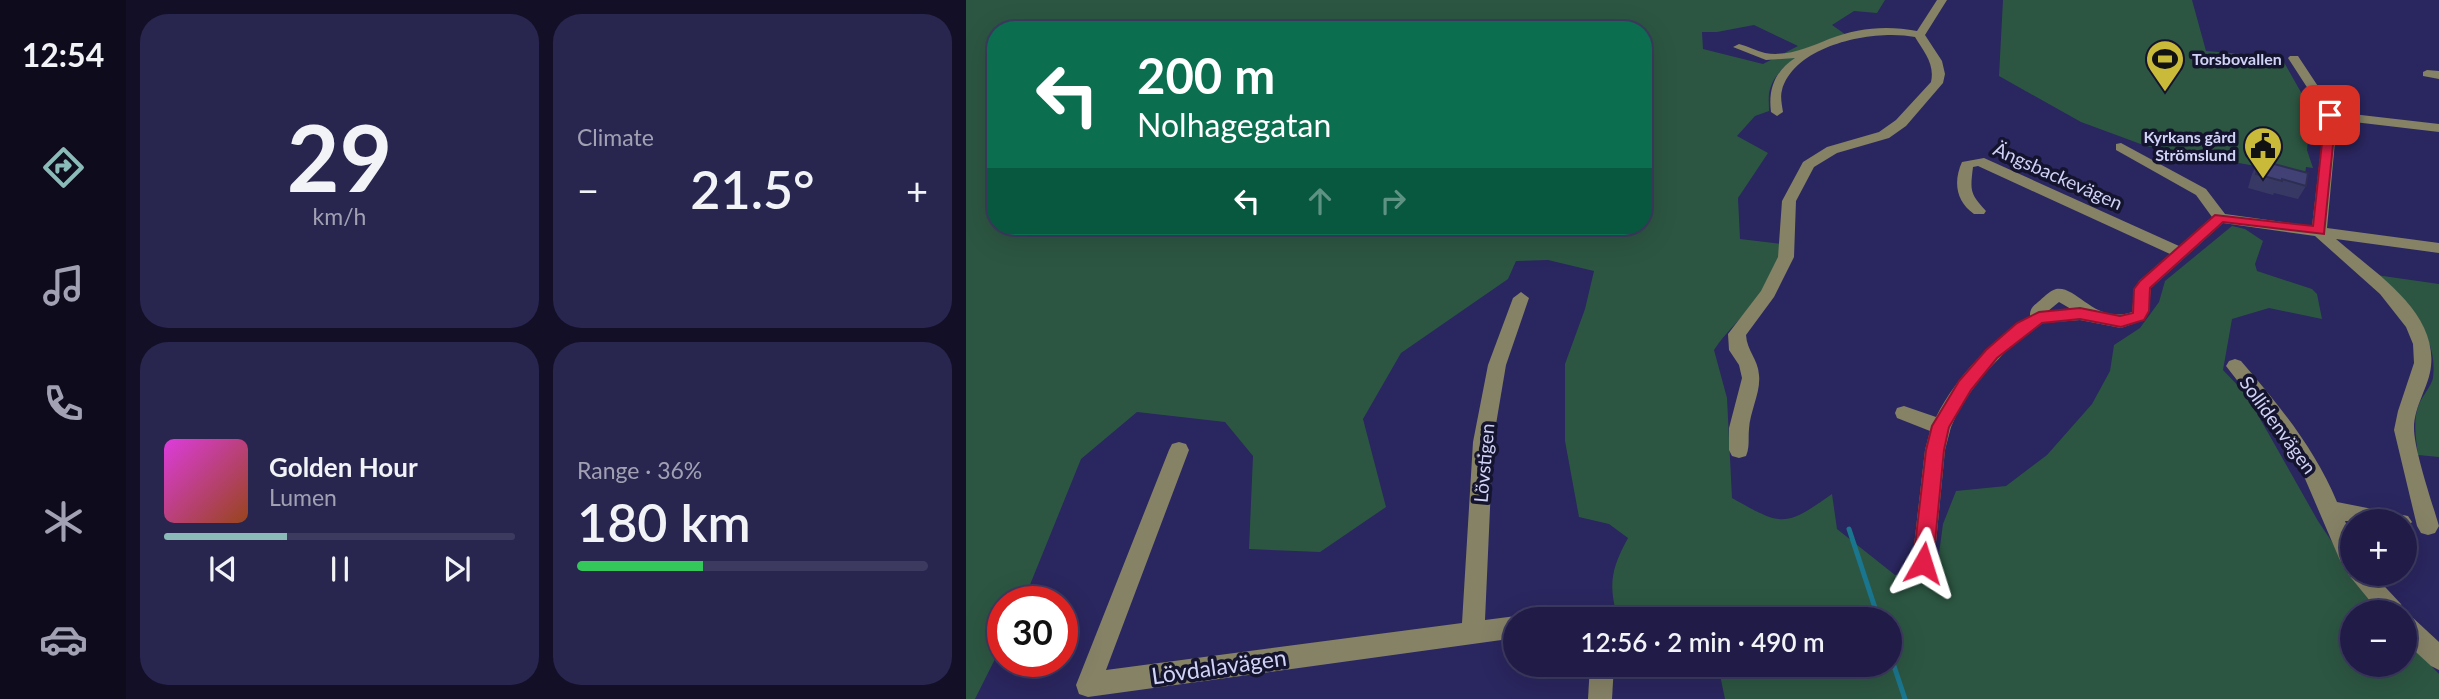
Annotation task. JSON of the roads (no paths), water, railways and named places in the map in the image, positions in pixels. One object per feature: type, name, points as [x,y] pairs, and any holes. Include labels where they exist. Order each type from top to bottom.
[{"type":"street","points":[[1919,35],[1942,0]]},
{"type":"street","points":[[1739,47],[1766,58],[1811,52],[1838,41],[1881,31],[1919,35]]},
{"type":"street","points":[[1739,450],[1739,428],[1751,378],[1748,363],[1738,350],[1738,334],[1768,293],[1786,257],[1789,201],[1808,165],[1832,150],[1884,135],[1901,123],[1937,83],[1939,74],[1936,61],[1919,35]]},
{"type":"street","points":[[1777,112],[1773,101],[1775,87],[1783,74],[1811,52]]},
{"type":"street","points":[[2294,58],[2330,115],[2319,231]]},
{"type":"street","points":[[2330,115],[2439,128]]},
{"type":"street","points":[[2121,147],[2201,192],[2211,202],[2220,218]]},
{"type":"street","name":"Ängsbackevägen","points":[[1979,211],[1968,204],[1964,194],[1967,165],[1979,161],[2181,253]]},
{"type":"street","points":[[1923,563],[1935,450],[1941,426],[1965,385],[1992,354],[2023,327],[2039,318],[2038,311],[2058,294],[2094,316],[2121,322],[2138,316],[2142,311],[2141,289],[2220,218],[2439,248]]},
{"type":"street","points":[[2319,231],[2398,303],[2417,330],[2424,363],[2404,416],[2404,430],[2433,527]]},
{"type":"street","name":"Lövstigen","points":[[1473,632],[1483,442],[1497,365],[1521,299]]},
{"type":"street","name":"Sollidenvägen","points":[[2235,366],[2269,405],[2308,462],[2331,510],[2340,539]]},
{"type":"street","points":[[1904,413],[1941,426]]},
{"type":"street","name":"Lövdalavägen","points":[[1179,450],[1088,685],[1503,629]]},
{"type":"street","points":[[2331,510],[2340,512]]},
{"type":"street","points":[[2370,586],[2382,600]]},
{"type":"street","points":[[2417,637],[2439,658]]},
{"type":"street","points":[[1600,699],[1601,677]]},
{"type":"waterway","points":[[1849,529],[1875,607]]},
{"type":"waterway","points":[[1898,677],[1905,699]]},
{"type":"place","name":"Torsbovallen","points":[[2165,93]]},
{"type":"place","name":"Kyrkans gård Strömslund","points":[[2263,180]]}]
